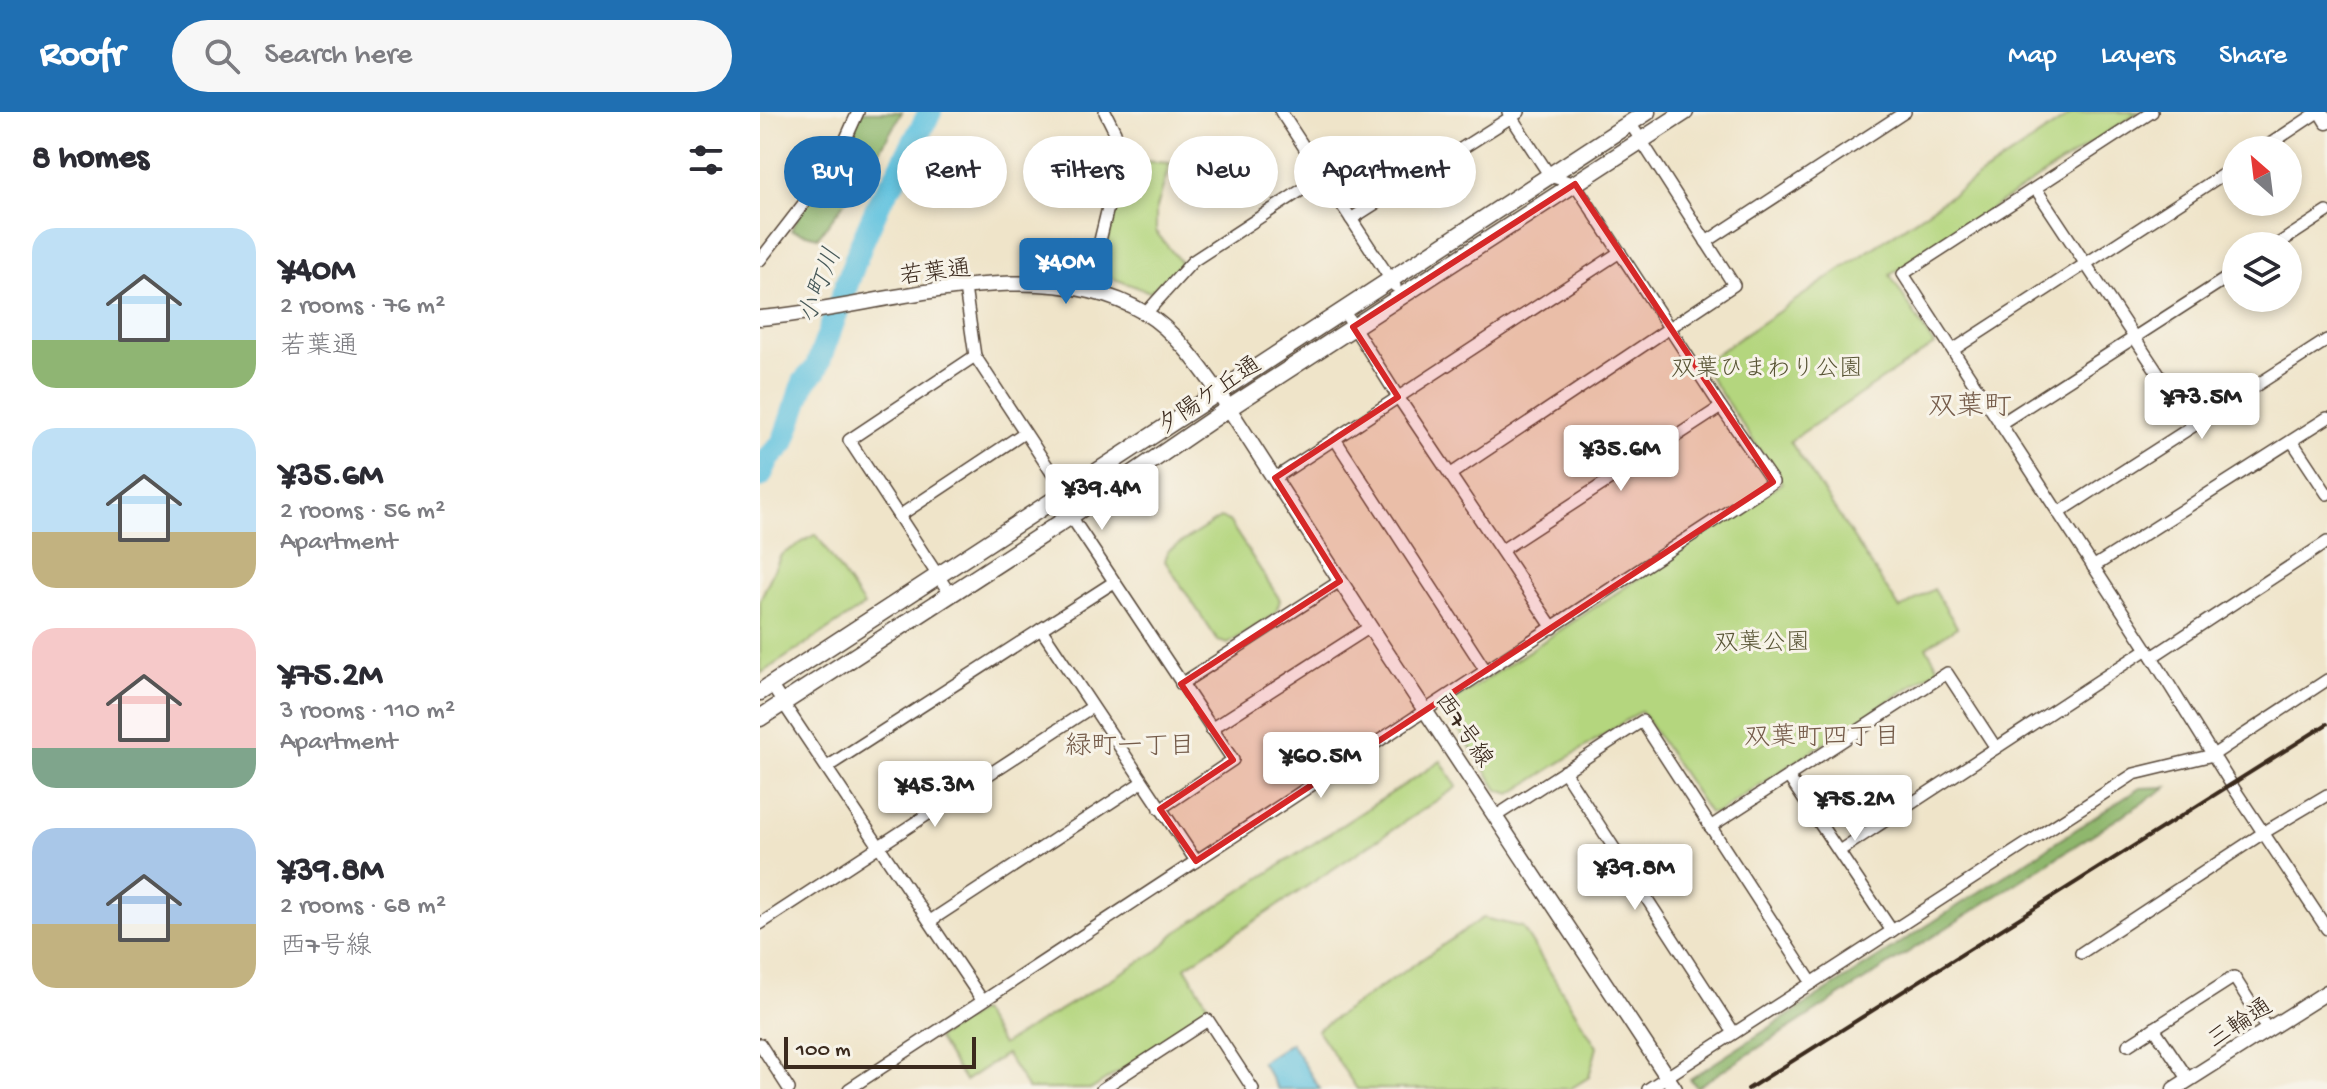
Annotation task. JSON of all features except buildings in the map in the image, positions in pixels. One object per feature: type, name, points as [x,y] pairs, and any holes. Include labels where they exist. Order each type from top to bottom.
[{"type":"main road","name":"夕陽ケ丘通","points":[[766,688],[1647,112]]},
{"type":"main road","name":"夕陽ケ丘通","points":[[760,718],[1685,112]]},
{"type":"street","points":[[760,260],[835,163],[858,112]]},
{"type":"street","points":[[1088,290],[1120,158],[1115,132],[1105,112]]},
{"type":"street","points":[[1281,112],[1297,136]]},
{"type":"street","points":[[1706,242],[1905,112]]},
{"type":"street","points":[[2152,112],[1903,274],[2327,929]]},
{"type":"street","points":[[2283,136],[2320,112],[2327,122]]},
{"type":"street","points":[[849,1089],[1773,482],[1575,184],[1550,176],[1513,114],[1351,219]]},
{"type":"street","points":[[1451,474],[1734,285],[1630,123]]},
{"type":"street","points":[[1953,350],[2222,175]]},
{"type":"street","points":[[2036,189],[2193,426]]},
{"type":"street","points":[[1146,313],[1193,261],[1294,195]]},
{"type":"street","points":[[1344,208],[1401,296]]},
{"type":"street","points":[[2296,232],[2327,212]]},
{"type":"street","points":[[1275,478],[1620,252]]},
{"type":"street","points":[[2000,424],[2222,281]]},
{"type":"street","name":"若葉通","points":[[760,318],[965,288],[1043,282],[1088,290],[1146,313],[1199,364],[1219,393]]},
{"type":"street","points":[[965,288],[975,356],[1065,493],[1071,516],[1233,760],[1160,809]]},
{"type":"street","points":[[1343,310],[1553,628]]},
{"type":"street","points":[[2058,513],[2327,340]]},
{"type":"street","points":[[950,594],[849,440],[975,356]]},
{"type":"street","name":"西7号線","points":[[1219,393],[1671,1083]]},
{"type":"street","points":[[1502,550],[1721,407]]},
{"type":"street","points":[[2093,567],[2327,418]]},
{"type":"street","points":[[899,516],[1024,433]]},
{"type":"street","points":[[1335,439],[1486,671]]},
{"type":"street","points":[[2292,441],[2327,494]]},
{"type":"street","points":[[1839,851],[1996,748],[2327,542]]},
{"type":"street","points":[[1181,684],[1340,581]]},
{"type":"street","points":[[827,767],[1114,582]]},
{"type":"street","points":[[1211,729],[1370,627]]},
{"type":"street","points":[[1041,629],[1196,861]]},
{"type":"street","points":[[1710,827],[1947,673],[1996,748]]},
{"type":"street","points":[[1648,1089],[1671,1083],[1734,1033],[2134,774],[2213,755],[2327,680]]},
{"type":"street","points":[[766,688],[783,703],[982,1000]]},
{"type":"street","points":[[760,924],[1092,707]]},
{"type":"street","points":[[1496,816],[1642,721],[1812,983]]},
{"type":"street","points":[[1564,771],[1734,1033]]},
{"type":"street","points":[[1788,776],[1892,931]]},
{"type":"street","points":[[930,921],[1142,782]]},
{"type":"street","points":[[2081,953],[2263,833],[2327,795]]},
{"type":"street","points":[[2128,1045],[2234,977],[2267,1029]]},
{"type":"street","name":"三輪通","points":[[2174,1089],[2327,992]]},
{"type":"street","points":[[1102,1089],[1208,1020],[1253,1089]]},
{"type":"street","points":[[2154,1028],[2189,1080]]},
{"type":"street","points":[[760,1044],[789,1089]]},
{"type":"highlighted area","points":[[1575,184],[1773,482],[1196,861],[1160,809],[1233,760],[1181,684],[1340,581],[1275,478],[1398,397],[1353,327]]},
{"type":"green space","points":[[854,112],[902,112],[881,149],[881,136],[841,136]]},
{"type":"green space","name":"双葉公園","points":[[2139,112],[1890,275],[1934,345],[1790,441],[1900,609],[1934,589],[1957,627],[1926,647],[1939,668],[1717,813],[1709,813],[1641,711],[1511,794],[1498,790],[1449,714],[1452,702],[1782,483],[1701,364],[2073,113]]},
{"type":"green space","points":[[1152,162],[1168,163],[1156,211],[1156,232],[1182,264],[1150,292],[1109,277],[1102,268],[1115,208],[1152,208]]},
{"type":"green space","points":[[803,208],[840,208],[818,237],[791,230]]},
{"type":"green space","points":[[1220,518],[1229,521],[1280,600],[1276,613],[1228,644],[1218,641],[1165,561],[1168,551]]},
{"type":"green space","points":[[816,534],[864,606],[760,674],[760,600],[781,555]]},
{"type":"green space","points":[[1441,761],[1457,787],[1185,967],[1212,1011],[1092,1089],[1028,1089],[1006,1054],[965,1081],[937,1038],[980,1011],[1002,1045],[1159,950],[1174,934]]},
{"type":"green space","points":[[2167,787],[1697,1087],[1690,1079],[2140,788]]},
{"type":"green space","points":[[1483,918],[1522,927],[1597,1047],[1589,1077],[1570,1089],[1357,1089],[1317,1030]]},
{"type":"water","points":[[1291,1043],[1320,1089],[1278,1089],[1261,1062]]},
{"type":"waterway","name":"小町川","points":[[760,476],[768,459],[783,443],[804,382],[816,369],[881,199],[930,112]]},
{"type":"railway","points":[[1748,1089],[2327,724]]},
{"type":"district","name":"双葉町","points":[[1970,404]]},
{"type":"district","name":"双葉町四丁目","points":[[1822,735]]},
{"type":"district","name":"緑町一丁目","points":[[1130,744]]},
{"type":"park label","name":"双葉ひまわり公園","points":[[1767,367]]}]
